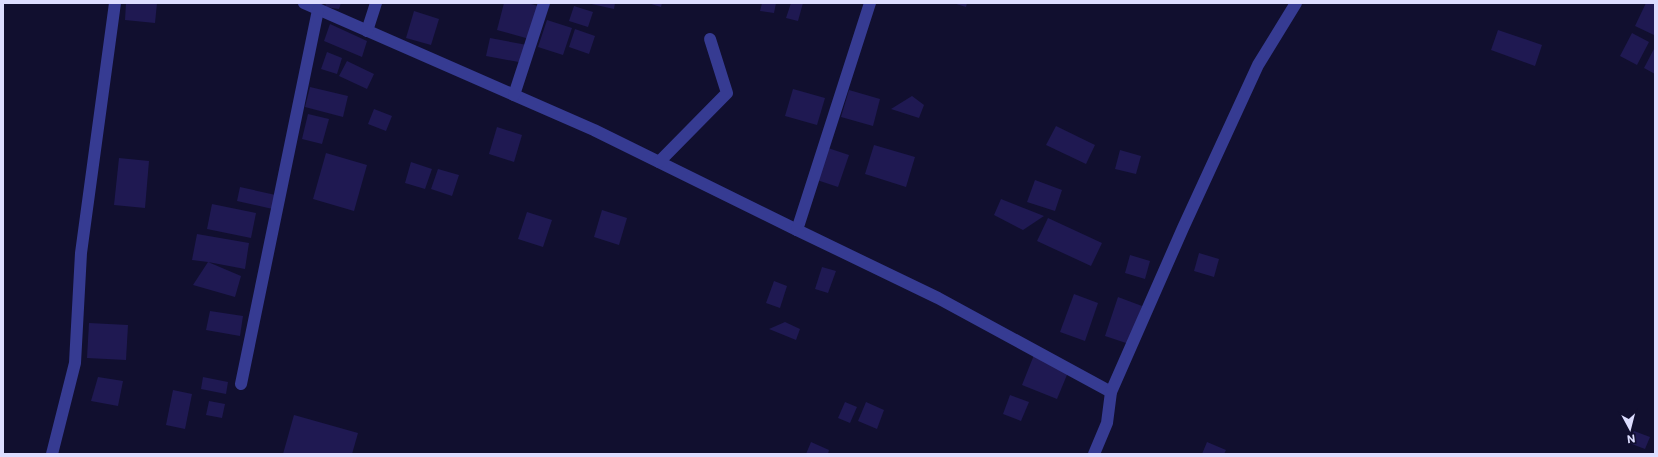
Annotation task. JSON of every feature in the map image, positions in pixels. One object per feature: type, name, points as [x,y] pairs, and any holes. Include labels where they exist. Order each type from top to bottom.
[{"type":"street","points":[[52,454],[75,363],[81,253],[115,3]]},
{"type":"street","points":[[304,3],[594,130],[938,298],[1111,392]]},
{"type":"street","points":[[367,31],[376,3]]},
{"type":"street","points":[[514,95],[544,3]]},
{"type":"street","points":[[797,230],[870,3]]},
{"type":"street","points":[[1094,454],[1107,423],[1111,392],[1180,235],[1258,65],[1296,3]]},
{"type":"street","points":[[241,384],[318,10]]},
{"type":"street","points":[[659,162],[727,93],[710,39]]},
{"type":"building","points":[[126,3],[157,3],[155,23],[125,20]]},
{"type":"building","points":[[326,3],[341,3],[339,9],[325,7]]},
{"type":"building","points":[[504,3],[527,3],[542,7],[533,40],[497,30]]},
{"type":"building","points":[[587,3],[615,3],[614,9]]},
{"type":"building","points":[[648,3],[662,3],[661,7]]},
{"type":"building","points":[[762,3],[776,3],[774,13],[760,11]]},
{"type":"building","points":[[791,3],[803,3],[798,21],[786,18]]},
{"type":"building","points":[[953,3],[967,3],[966,7]]},
{"type":"building","points":[[1646,3],[1655,3],[1654,35],[1635,26]]},
{"type":"building","points":[[574,6],[593,12],[588,27],[569,21]]},
{"type":"building","points":[[414,11],[439,19],[431,45],[406,38]]},
{"type":"building","points":[[547,20],[572,28],[563,55],[538,47]]},
{"type":"building","points":[[330,24],[367,41],[362,57],[324,41]]},
{"type":"building","points":[[575,29],[595,36],[589,54],[569,47]]},
{"type":"building","points":[[1498,30],[1542,45],[1535,66],[1491,50]]},
{"type":"building","points":[[1632,33],[1649,42],[1637,65],[1620,56]]},
{"type":"building","points":[[490,38],[527,45],[524,63],[486,56]]},
{"type":"building","points":[[1655,47],[1655,74],[1644,68]]},
{"type":"building","points":[[327,52],[342,58],[337,74],[321,69]]},
{"type":"building","points":[[347,61],[374,74],[367,89],[339,76]]},
{"type":"building","points":[[310,87],[348,96],[343,117],[305,107]]},
{"type":"building","points":[[793,89],[825,98],[817,125],[785,116]]},
{"type":"building","points":[[849,90],[880,99],[873,126],[841,117]]},
{"type":"building","points":[[912,96],[924,105],[919,118],[891,109]]},
{"type":"building","points":[[374,109],[392,116],[386,131],[368,124]]},
{"type":"building","points":[[308,114],[329,119],[322,144],[302,139]]},
{"type":"building","points":[[1056,126],[1095,145],[1086,164],[1046,145]]},
{"type":"building","points":[[497,127],[522,135],[514,162],[489,154]]},
{"type":"building","points":[[874,145],[915,157],[906,187],[865,174]]},
{"type":"building","points":[[828,148],[849,155],[838,187],[817,180]]},
{"type":"building","points":[[1120,150],[1141,156],[1136,174],[1115,169]]},
{"type":"building","points":[[326,153],[367,165],[354,211],[313,199]]},
{"type":"building","points":[[119,158],[149,161],[145,208],[114,205]]},
{"type":"building","points":[[411,162],[432,169],[425,189],[405,183]]},
{"type":"building","points":[[438,169],[459,175],[452,196],[431,189]]},
{"type":"building","points":[[1035,180],[1062,190],[1055,211],[1027,202]]},
{"type":"building","points":[[240,187],[280,196],[277,210],[237,201]]},
{"type":"building","points":[[1001,199],[1044,216],[1023,230],[994,215]]},
{"type":"building","points":[[212,204],[256,213],[251,238],[207,229]]},
{"type":"building","points":[[602,210],[627,218],[619,245],[594,237]]},
{"type":"building","points":[[527,212],[552,220],[543,247],[518,239]]},
{"type":"building","points":[[1048,218],[1102,243],[1091,266],[1037,241]]},
{"type":"building","points":[[197,234],[249,243],[245,269],[192,260]]},
{"type":"building","points":[[1199,253],[1219,259],[1214,277],[1194,271]]},
{"type":"building","points":[[1130,255],[1150,261],[1145,279],[1125,273]]},
{"type":"building","points":[[208,262],[241,276],[235,297],[193,285]]},
{"type":"building","points":[[822,267],[836,271],[828,293],[815,289]]},
{"type":"building","points":[[774,281],[787,286],[780,308],[766,303]]},
{"type":"building","points":[[1074,294],[1098,303],[1085,341],[1060,332]]},
{"type":"building","points":[[1118,297],[1142,306],[1129,344],[1105,336]]},
{"type":"building","points":[[210,311],[243,316],[240,336],[206,330]]},
{"type":"building","points":[[785,322],[800,329],[796,340],[769,329]]},
{"type":"building","points":[[89,323],[128,325],[126,360],[87,358]]},
{"type":"building","points":[[1034,355],[1069,370],[1057,399],[1022,385]]},
{"type":"building","points":[[98,377],[123,381],[118,406],[91,401]]},
{"type":"building","points":[[203,377],[228,382],[226,394],[201,389]]},
{"type":"building","points":[[173,390],[192,394],[185,429],[166,425]]},
{"type":"building","points":[[1010,395],[1029,402],[1021,421],[1003,414]]},
{"type":"building","points":[[209,401],[225,404],[222,418],[206,415]]},
{"type":"building","points":[[845,402],[857,407],[850,423],[838,418]]},
{"type":"building","points":[[866,402],[884,410],[877,429],[858,421]]},
{"type":"building","points":[[294,415],[358,433],[352,454],[283,454]]},
{"type":"building","points":[[1634,431],[1650,437],[1645,449],[1629,443]]},
{"type":"building","points":[[811,442],[829,450],[828,454],[806,454]]},
{"type":"building","points":[[1207,442],[1226,450],[1224,454],[1202,454]]}]
